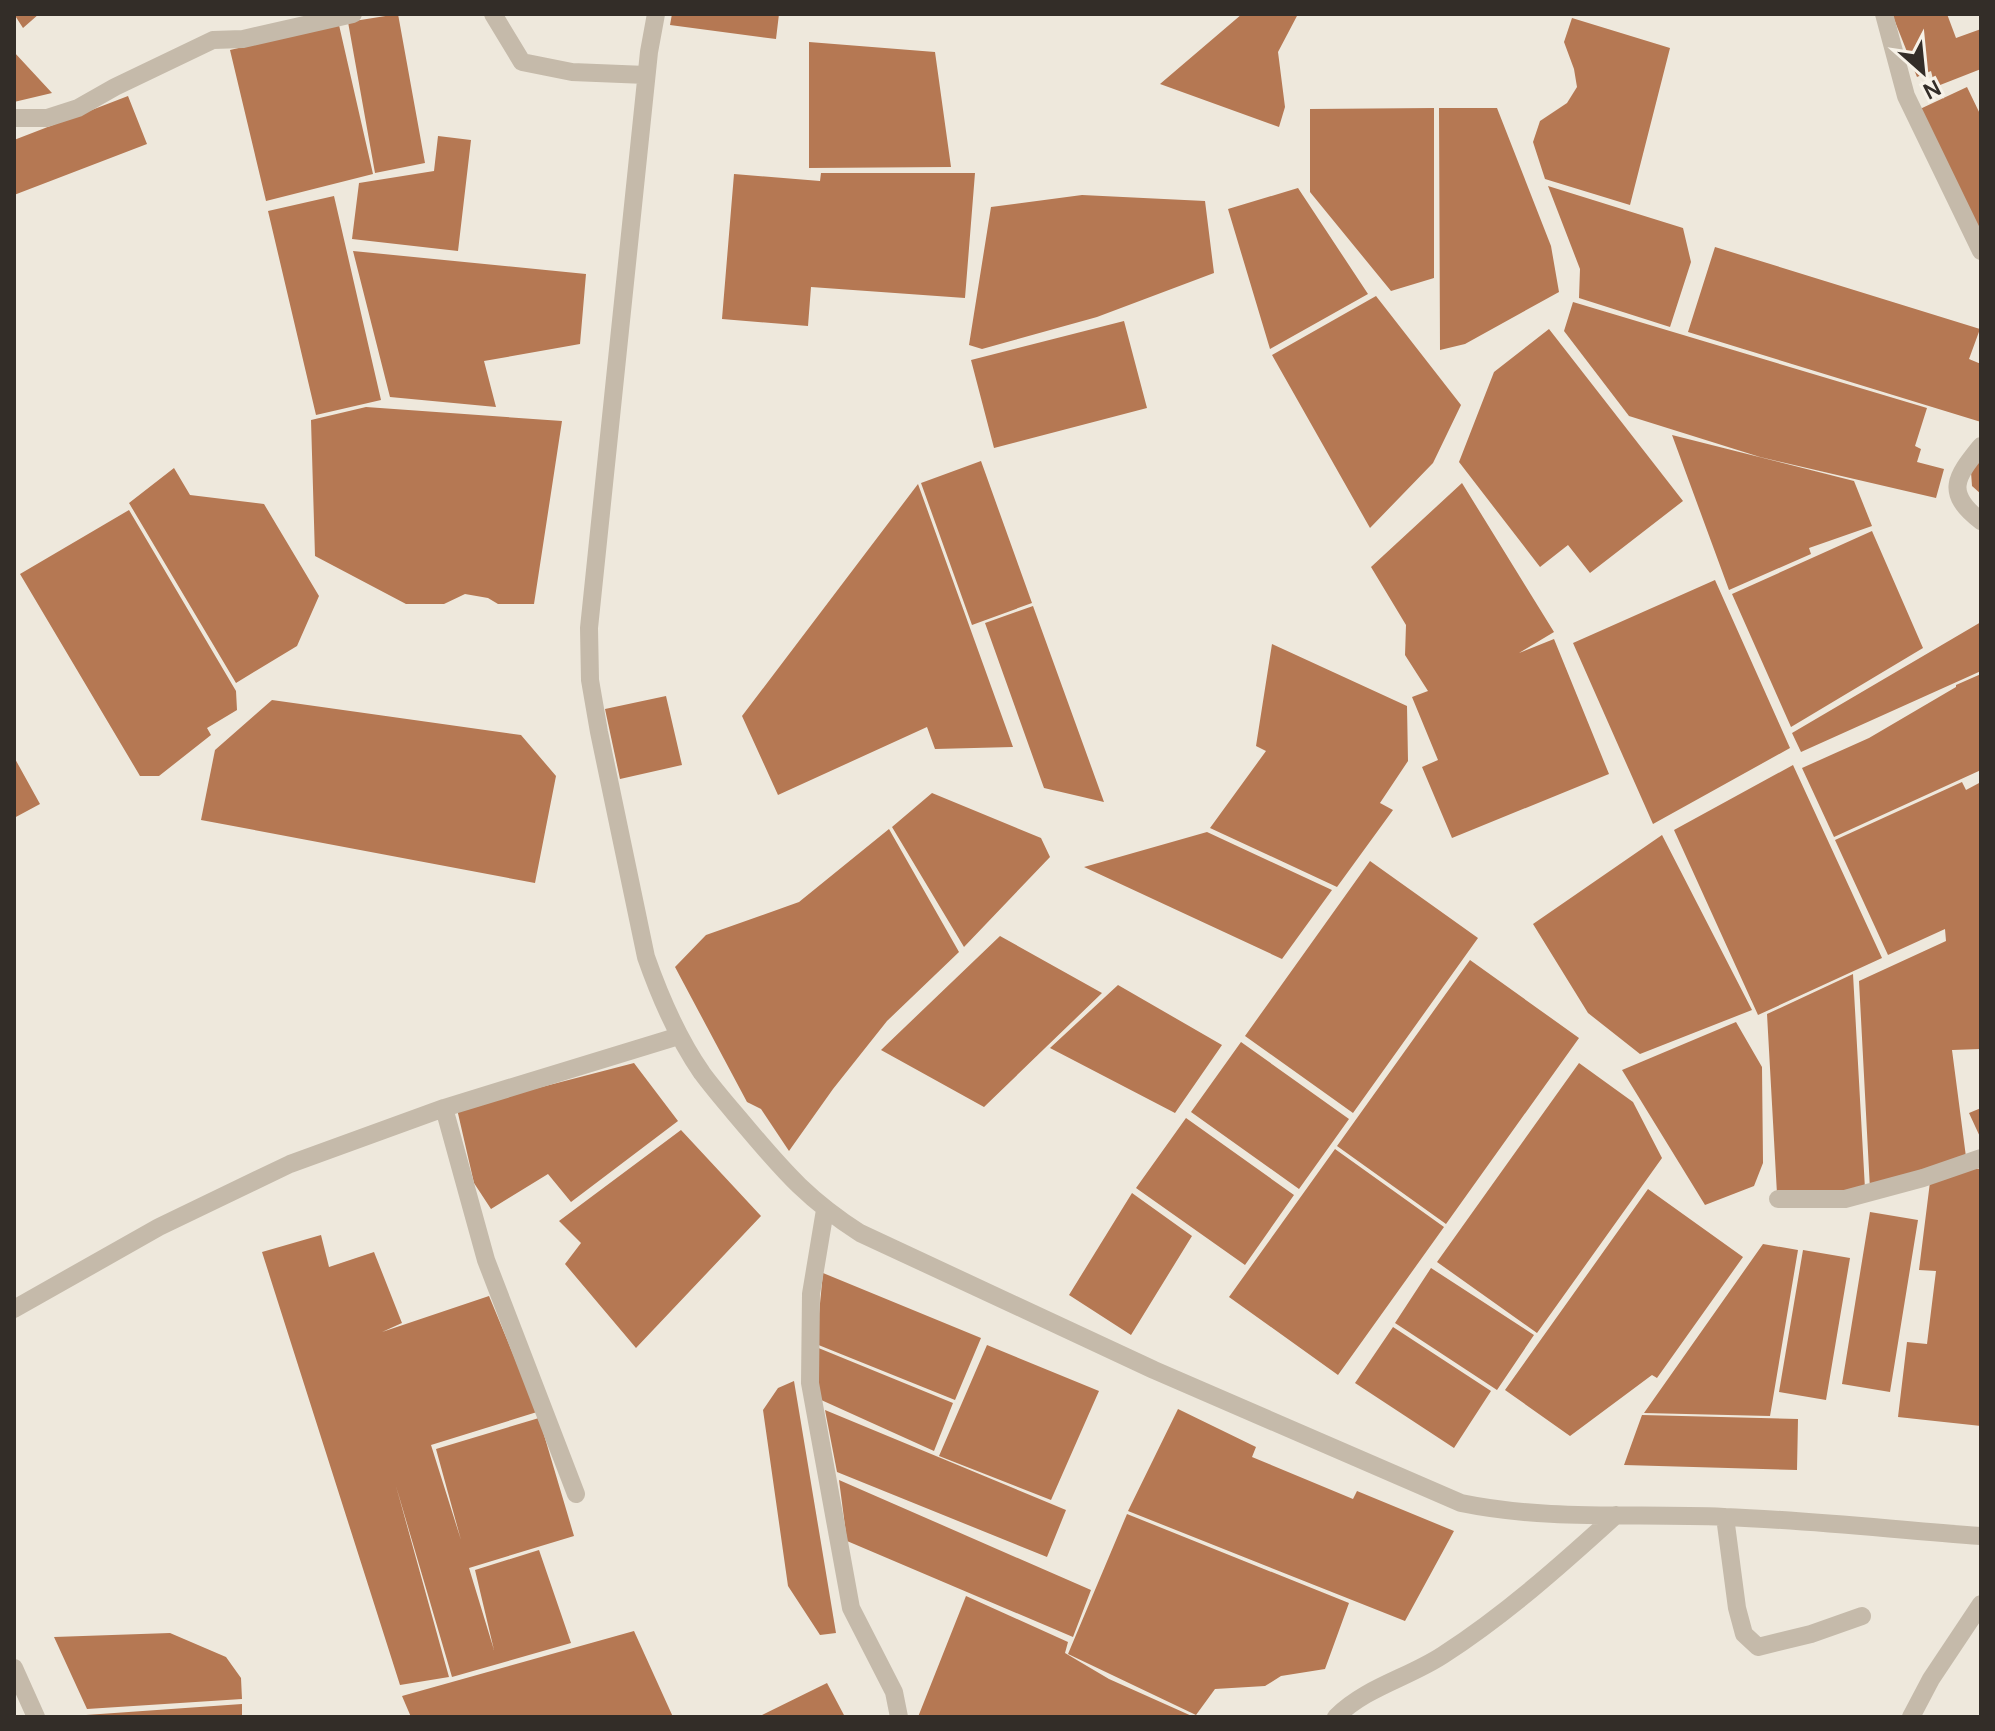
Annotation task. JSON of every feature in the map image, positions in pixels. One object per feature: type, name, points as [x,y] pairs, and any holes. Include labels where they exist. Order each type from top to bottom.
[{"type":"street","points":[[14,118],[47,118],[78,108],[213,40],[243,39],[353,14]]},
{"type":"street","points":[[493,14],[522,62],[572,72],[646,75]]},
{"type":"street","points":[[656,14],[646,75],[589,628],[590,680],[646,957],[660,995],[679,1036],[702,1073],[778,1165],[825,1210],[860,1233],[1154,1370],[1461,1503],[1500,1511],[1725,1517],[1981,1536]]},
{"type":"street","points":[[1884,14],[1906,96],[1981,251]]},
{"type":"street","points":[[1981,446],[1956,481],[1960,497],[1981,521]]},
{"type":"street","points":[[14,1309],[159,1227],[290,1164],[444,1108],[679,1036]]},
{"type":"street","points":[[444,1108],[486,1260],[576,1494]]},
{"type":"street","points":[[1778,1199],[1845,1199],[1923,1178],[1981,1158]]},
{"type":"street","points":[[825,1210],[811,1294],[810,1383],[851,1608],[894,1692],[899,1717]]},
{"type":"street","points":[[1336,1717],[1372,1690],[1437,1659],[1488,1626],[1539,1586],[1616,1515]]},
{"type":"street","points":[[1725,1517],[1737,1608],[1744,1634],[1758,1647],[1811,1634],[1862,1616]]},
{"type":"street","points":[[1911,1717],[1931,1679],[1981,1604]]},
{"type":"street","points":[[14,1668],[36,1717]]},
{"type":"building","points":[[14,14],[39,14],[23,28]]},
{"type":"building","points":[[398,14],[425,163],[375,173],[348,22]]},
{"type":"building","points":[[672,14],[779,14],[776,39],[670,25]]},
{"type":"building","points":[[1242,14],[1298,14],[1278,52],[1285,107],[1279,127],[1160,84]]},
{"type":"building","points":[[1892,14],[1947,14],[1956,38],[1981,29],[1981,69],[1935,87],[1931,71],[1917,77]]},
{"type":"building","points":[[1572,18],[1670,48],[1630,205],[1545,179],[1533,142],[1540,121],[1567,103],[1577,87],[1564,42]]},
{"type":"building","points":[[339,25],[373,174],[266,201],[230,50]]},
{"type":"building","points":[[809,42],[935,52],[951,167],[809,168]]},
{"type":"building","points":[[14,52],[52,93],[14,102]]},
{"type":"building","points":[[1967,87],[1981,116],[1981,225],[1976,227],[1920,109]]},
{"type":"building","points":[[128,96],[147,144],[14,195],[14,140]]},
{"type":"building","points":[[1434,108],[1434,278],[1391,291],[1310,192],[1310,109]]},
{"type":"building","points":[[1439,108],[1497,108],[1551,246],[1559,292],[1465,344],[1440,350]]},
{"type":"building","points":[[438,136],[471,140],[458,251],[352,239],[359,183],[434,171]]},
{"type":"building","points":[[821,173],[975,173],[965,298],[811,287],[808,326],[722,319],[734,174],[820,181]]},
{"type":"building","points":[[1548,186],[1683,228],[1691,262],[1670,327],[1579,298],[1580,269]]},
{"type":"building","points":[[1298,188],[1368,294],[1270,349],[1228,209]]},
{"type":"building","points":[[1082,195],[1205,201],[1214,273],[1097,317],[982,349],[969,345],[991,207]]},
{"type":"building","points":[[334,196],[381,400],[316,415],[268,211]]},
{"type":"building","points":[[1715,247],[1980,329],[1969,359],[1981,364],[1981,422],[1688,332]]},
{"type":"building","points":[[353,251],[586,274],[580,344],[484,361],[496,407],[390,397]]},
{"type":"building","points":[[1376,296],[1461,405],[1433,463],[1370,528],[1272,355]]},
{"type":"building","points":[[1573,302],[1927,408],[1915,446],[1921,449],[1917,462],[1944,469],[1936,498],[1760,457],[1629,416],[1564,331]]},
{"type":"building","points":[[1124,321],[1147,408],[994,448],[971,360]]},
{"type":"building","points":[[1549,329],[1683,501],[1590,573],[1568,545],[1540,567],[1459,462],[1494,372]]},
{"type":"building","points":[[366,407],[562,421],[534,604],[498,604],[488,598],[465,594],[444,604],[406,604],[315,556],[311,420]]},
{"type":"building","points":[[1672,435],[1854,481],[1872,526],[1809,548],[1811,554],[1729,590]]},
{"type":"building","points":[[1981,455],[1981,494],[1972,486],[1971,472]]},
{"type":"building","points":[[981,461],[1032,603],[972,625],[921,483]]},
{"type":"building","points":[[174,468],[190,495],[264,504],[319,596],[297,646],[236,683],[129,503]]},
{"type":"building","points":[[1462,483],[1554,632],[1519,653],[1554,639],[1609,774],[1452,838],[1422,767],[1438,760],[1412,697],[1428,691],[1405,655],[1406,625],[1371,567]]},
{"type":"building","points":[[918,484],[1013,747],[935,749],[927,727],[778,795],[742,716]]},
{"type":"building","points":[[129,510],[236,691],[237,710],[207,728],[211,735],[159,776],[140,776],[20,574]]},
{"type":"building","points":[[1872,531],[1923,648],[1791,727],[1732,594]]},
{"type":"building","points":[[1715,580],[1790,748],[1653,824],[1573,643]]},
{"type":"building","points":[[1033,606],[1104,802],[1044,788],[985,623]]},
{"type":"building","points":[[1981,622],[1981,671],[1801,752],[1792,733]]},
{"type":"building","points":[[1272,644],[1407,706],[1408,761],[1380,803],[1393,810],[1337,887],[1210,828],[1266,751],[1256,746]]},
{"type":"building","points":[[1981,674],[1981,770],[1834,837],[1802,768],[1869,738],[1956,685]]},
{"type":"building","points":[[666,696],[682,765],[620,779],[605,709]]},
{"type":"building","points":[[272,700],[521,735],[556,776],[535,883],[201,820],[215,750]]},
{"type":"building","points":[[14,757],[40,804],[14,818]]},
{"type":"building","points":[[1793,765],[1882,958],[1758,1015],[1674,830]]},
{"type":"building","points":[[1962,782],[1966,790],[1981,782],[1981,1049],[1952,1050],[1966,1157],[1870,1189],[1859,981],[1946,941],[1945,929],[1888,955],[1835,840]]},
{"type":"building","points":[[932,793],[1041,838],[1050,857],[964,947],[892,827]]},
{"type":"building","points":[[889,829],[959,952],[887,1021],[789,1151],[761,1109],[747,1102],[675,967],[706,935],[799,902]]},
{"type":"building","points":[[1207,832],[1332,890],[1282,959],[1084,867]]},
{"type":"building","points":[[1662,835],[1752,1010],[1640,1054],[1588,1013],[1533,924]]},
{"type":"building","points":[[1370,861],[1478,938],[1353,1113],[1245,1036]]},
{"type":"building","points":[[1000,936],[1102,993],[984,1107],[881,1050]]},
{"type":"building","points":[[1470,960],[1579,1038],[1446,1224],[1337,1146]]},
{"type":"building","points":[[1853,974],[1865,1189],[1777,1194],[1767,1014]]},
{"type":"building","points":[[1118,985],[1222,1045],[1175,1113],[1050,1048]]},
{"type":"building","points":[[1736,1022],[1762,1067],[1763,1163],[1754,1186],[1705,1205],[1622,1070]]},
{"type":"building","points":[[1241,1042],[1349,1119],[1299,1189],[1191,1112]]},
{"type":"building","points":[[634,1063],[678,1121],[571,1202],[548,1174],[491,1209],[474,1183],[457,1109]]},
{"type":"building","points":[[1579,1063],[1633,1102],[1662,1158],[1537,1333],[1437,1262]]},
{"type":"building","points":[[1981,1108],[1981,1139],[1969,1113]]},
{"type":"building","points":[[1186,1118],[1294,1195],[1245,1265],[1136,1188]]},
{"type":"building","points":[[681,1130],[761,1216],[636,1348],[565,1264],[581,1243],[559,1221]]},
{"type":"building","points":[[1335,1149],[1444,1227],[1338,1375],[1229,1297]]},
{"type":"building","points":[[1970,1168],[1981,1169],[1981,1426],[1898,1417],[1907,1342],[1927,1344],[1936,1271],[1919,1270],[1930,1182]]},
{"type":"building","points":[[1648,1189],[1743,1257],[1657,1378],[1652,1375],[1570,1436],[1505,1390]]},
{"type":"building","points":[[1132,1193],[1192,1236],[1131,1335],[1069,1295]]},
{"type":"building","points":[[1870,1212],[1918,1220],[1890,1392],[1842,1384]]},
{"type":"building","points":[[321,1235],[329,1267],[374,1252],[402,1323],[382,1332],[489,1296],[537,1412],[431,1445],[461,1540],[436,1449],[539,1418],[574,1536],[469,1568],[494,1650],[475,1570],[539,1550],[571,1643],[452,1677],[396,1486],[449,1677],[400,1685],[262,1252]]},
{"type":"building","points":[[1763,1244],[1798,1250],[1770,1416],[1644,1413]]},
{"type":"building","points":[[1803,1250],[1850,1258],[1826,1400],[1779,1392]]},
{"type":"building","points":[[1431,1268],[1534,1335],[1497,1390],[1395,1323]]},
{"type":"building","points":[[823,1273],[981,1338],[955,1400],[816,1344]]},
{"type":"building","points":[[1393,1327],[1491,1391],[1454,1448],[1355,1383]]},
{"type":"building","points":[[987,1345],[1099,1391],[1051,1500],[939,1456]]},
{"type":"building","points":[[816,1347],[953,1403],[934,1451],[819,1399]]},
{"type":"building","points":[[794,1381],[836,1633],[820,1635],[788,1586],[763,1410],[778,1388]]},
{"type":"building","points":[[1178,1409],[1256,1447],[1252,1457],[1353,1499],[1357,1491],[1454,1531],[1405,1621],[1128,1511]]},
{"type":"building","points":[[825,1410],[1066,1510],[1047,1557],[837,1472]]},
{"type":"building","points":[[1642,1415],[1798,1419],[1797,1470],[1624,1465]]},
{"type":"building","points":[[839,1480],[1091,1590],[1073,1637],[847,1541]]},
{"type":"building","points":[[1127,1514],[1349,1603],[1325,1669],[1281,1676],[1265,1686],[1215,1689],[1196,1715],[1068,1654]]},
{"type":"building","points":[[966,1596],[1068,1642],[1065,1653],[1109,1679],[1194,1717],[918,1717]]},
{"type":"building","points":[[634,1631],[673,1717],[411,1717],[402,1696]]},
{"type":"building","points":[[170,1633],[226,1657],[241,1678],[242,1699],[87,1709],[54,1637]]},
{"type":"building","points":[[827,1683],[845,1717],[758,1717]]},
{"type":"building","points":[[242,1704],[242,1717],[86,1717],[86,1715]]}]
